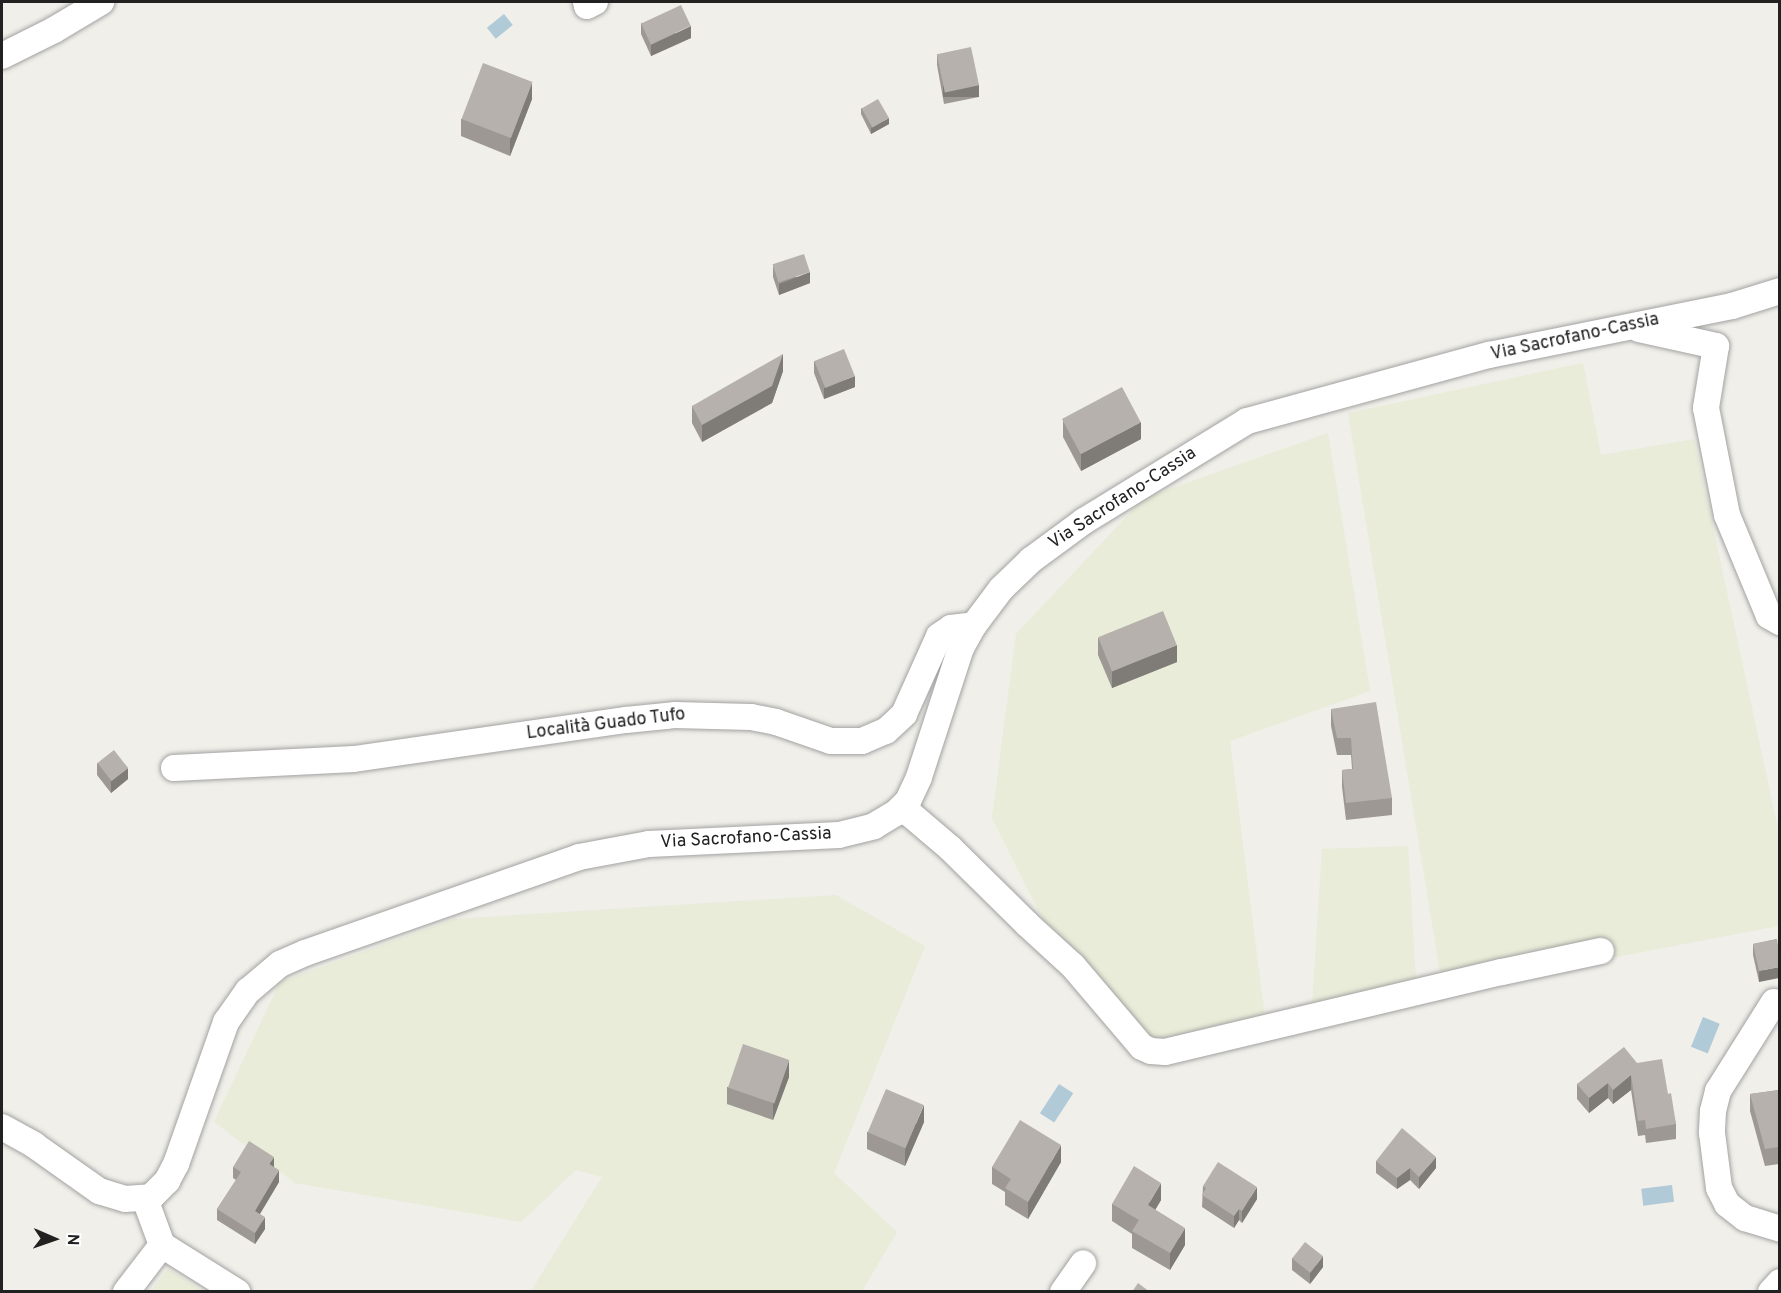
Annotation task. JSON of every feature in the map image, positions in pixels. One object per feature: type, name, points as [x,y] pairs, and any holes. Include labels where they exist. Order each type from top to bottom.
[{"type":"street","points":[[2,56],[54,30],[101,2]]},
{"type":"street","points":[[586,2],[587,6],[595,2]]},
{"type":"street","name":"Via Sacrofano-Cassia","points":[[146,1199],[161,1189],[176,1164],[231,1014],[260,978],[288,959],[586,855],[649,844],[839,835],[882,822],[903,808],[919,777],[950,675],[974,625],[1017,573],[1063,535],[1133,489],[1247,421],[1489,355],[1732,306],[1779,291]]},
{"type":"street","points":[[1629,326],[1716,346],[1706,408],[1727,515],[1769,615],[1779,622]]},
{"type":"street","name":"Località Guado Tufo","points":[[174,768],[354,759],[675,715],[751,717],[782,724],[831,741],[862,741],[886,731],[904,714],[939,636],[951,628],[974,625]]},
{"type":"street","points":[[903,808],[950,848],[1073,966],[1142,1047],[1151,1052],[1165,1052],[1502,972],[1601,951]]},
{"type":"street","points":[[1774,1002],[1718,1091],[1713,1111],[1712,1133],[1719,1188],[1727,1204],[1751,1221],[1779,1229]]},
{"type":"street","points":[[2,1126],[34,1145],[99,1191],[117,1198],[146,1199],[162,1245],[237,1292]]},
{"type":"street","points":[[126,1292],[162,1245]]},
{"type":"street","points":[[1063,1292],[1083,1263]]},
{"type":"street","points":[[1771,1292],[1779,1281]]},
{"type":"green space","points":[[1583,363],[1601,455],[1694,439],[1779,833],[1779,926],[1443,990],[1348,413]]},
{"type":"green space","points":[[1328,433],[1370,691],[1230,741],[1265,1018],[1157,1048],[1063,960],[992,818],[1016,634],[1144,498]]},
{"type":"green space","points":[[1408,846],[1416,982],[1312,1007],[1322,849]]},
{"type":"green space","points":[[836,895],[925,946],[834,1173],[897,1232],[862,1291],[531,1291],[602,1177],[576,1170],[521,1222],[295,1183],[214,1122],[280,982],[454,919]]},
{"type":"green space","points":[[168,1269],[203,1291],[151,1291]]},
{"type":"water","points":[[504,14],[513,25],[496,39],[487,28]]},
{"type":"water","points":[[1703,1017],[1720,1024],[1708,1053],[1691,1047]]},
{"type":"water","points":[[1059,1084],[1073,1093],[1054,1123],[1040,1113]]},
{"type":"water","points":[[1672,1185],[1674,1202],[1643,1206],[1641,1189]]},
{"type":"building","points":[[681,5],[691,26],[651,44],[641,24]]},
{"type":"building","points":[[971,47],[979,85],[945,92],[937,54]]},
{"type":"building","points":[[483,63],[532,82],[511,138],[461,119]]},
{"type":"building","points":[[878,99],[889,118],[873,128],[862,108]]},
{"type":"building","points":[[804,254],[810,272],[778,282],[773,264]]},
{"type":"building","points":[[844,349],[855,376],[825,388],[814,361]]},
{"type":"building","points":[[783,354],[772,386],[702,425],[692,406]]},
{"type":"building","points":[[1122,387],[1141,422],[1081,454],[1062,419]]},
{"type":"building","points":[[1163,611],[1177,645],[1112,672],[1098,637]]},
{"type":"building","points":[[1376,702],[1392,798],[1346,803],[1342,770],[1353,769],[1351,738],[1337,738],[1331,709]]},
{"type":"building","points":[[114,750],[128,768],[112,781],[97,763]]},
{"type":"building","points":[[1777,939],[1779,967],[1759,971],[1753,944]]},
{"type":"building","points":[[743,1044],[789,1060],[774,1103],[728,1087]]},
{"type":"building","points":[[1624,1047],[1637,1063],[1662,1059],[1676,1124],[1646,1129],[1645,1120],[1638,1121],[1631,1075],[1613,1090],[1608,1083],[1589,1098],[1577,1084]]},
{"type":"building","points":[[886,1089],[924,1105],[905,1148],[868,1132]]},
{"type":"building","points":[[1779,1090],[1779,1147],[1765,1149],[1750,1094]]},
{"type":"building","points":[[1020,1120],[1061,1145],[1028,1202],[1005,1188],[1011,1179],[992,1167]]},
{"type":"building","points":[[1402,1128],[1436,1157],[1419,1177],[1410,1168],[1397,1178],[1376,1161]]},
{"type":"building","points":[[249,1141],[274,1157],[269,1164],[279,1170],[255,1211],[265,1217],[255,1233],[217,1209],[241,1172],[233,1167]]},
{"type":"building","points":[[1218,1162],[1257,1187],[1242,1211],[1239,1209],[1234,1216],[1202,1195],[1206,1188],[1203,1186]]},
{"type":"building","points":[[1134,1166],[1161,1183],[1148,1205],[1185,1228],[1170,1253],[1132,1231],[1139,1220],[1112,1204]]},
{"type":"building","points":[[1305,1242],[1323,1256],[1310,1273],[1292,1259]]},
{"type":"building","points":[[1138,1283],[1150,1292],[1132,1292]]}]
